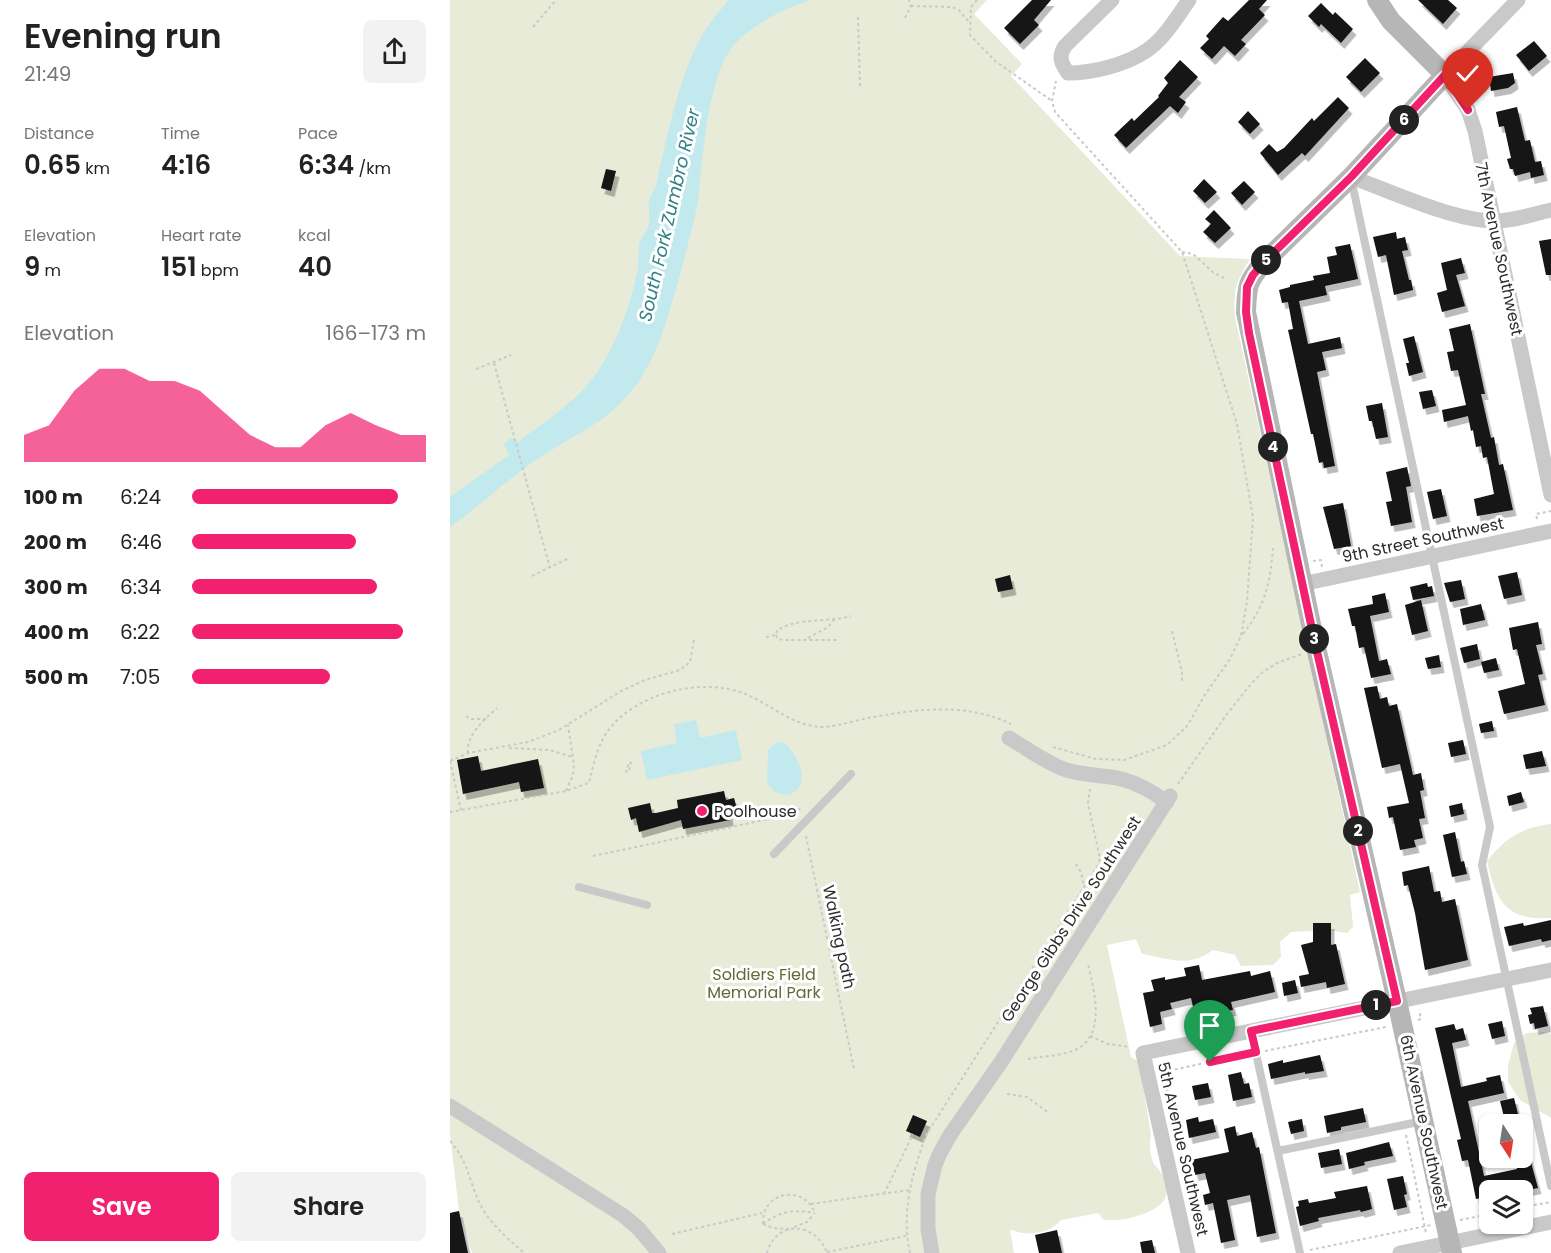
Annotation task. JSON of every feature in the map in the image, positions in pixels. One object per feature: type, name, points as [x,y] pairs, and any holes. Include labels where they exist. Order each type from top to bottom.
[{"type":"street","points":[[1112,0],[1065,46],[1061,53],[1061,63],[1068,73],[1082,73],[1146,51],[1189,0]]},
{"type":"street","name":"7th Avenue Southwest","points":[[1377,0],[1391,21],[1445,75],[1468,110],[1475,131],[1551,495]]},
{"type":"street","points":[[1518,0],[1351,177],[1449,213],[1493,221],[1551,210]]},
{"type":"street","name":"6th Avenue Southwest","points":[[1351,177],[1253,275],[1247,287],[1246,312],[1302,584],[1451,1248]]},
{"type":"street","name":"9th Street Southwest","points":[[1302,584],[1551,531]]},
{"type":"street","points":[[1010,738],[1055,765],[1081,774],[1118,778],[1168,799]]},
{"type":"street","name":"George Gibbs Drive Southwest","points":[[932,1253],[928,1229],[928,1194],[940,1153],[1168,799]]},
{"type":"street","points":[[1143,1053],[1551,970]]},
{"type":"street","name":"5th Avenue Southwest","points":[[1143,1053],[1188,1253]]},
{"type":"street","points":[[450,1106],[624,1216],[639,1229],[659,1253]]},
{"type":"street","points":[[1400,1253],[1451,1248],[1551,1222]]},
{"type":"lane","points":[[1351,177],[1490,828],[1482,866],[1551,1186]]},
{"type":"lane","points":[[774,854],[851,774]]},
{"type":"lane","points":[[579,887],[647,905]]},
{"type":"lane","points":[[1251,1031],[1300,1253]]},
{"type":"lane","points":[[1278,1151],[1423,1121]]},
{"type":"path","points":[[533,27],[556,0]]},
{"type":"path","points":[[905,18],[911,6],[909,0]]},
{"type":"path","points":[[977,0],[971,7],[970,35],[995,61],[1052,101]]},
{"type":"path","points":[[911,6],[958,9],[970,23]]},
{"type":"path","points":[[858,17],[860,86]]},
{"type":"path","points":[[1061,63],[1052,101],[1055,112],[1182,252],[1237,424],[1252,502],[1248,601],[1241,636]]},
{"type":"path","points":[[1182,252],[1193,254],[1214,273],[1226,279]]},
{"type":"path","points":[[476,369],[512,355]]},
{"type":"path","points":[[494,363],[550,568]]},
{"type":"path","points":[[1536,514],[1551,511]]},
{"type":"path","points":[[1070,752],[1096,759],[1124,760],[1167,745],[1188,725],[1264,600],[1270,581],[1273,548]]},
{"type":"path","points":[[532,576],[567,559]]},
{"type":"path","points":[[766,637],[794,624],[851,616]]},
{"type":"path","points":[[808,639],[828,627],[835,619]]},
{"type":"path","points":[[1172,632],[1182,683]]},
{"type":"path","points":[[776,634],[778,639],[783,640],[838,640]]},
{"type":"path","points":[[461,810],[450,761],[468,753],[506,748],[528,742],[568,725],[621,691],[645,680],[686,667],[690,662],[694,640]]},
{"type":"path","points":[[1168,799],[1227,714],[1263,672],[1277,663],[1317,650]]},
{"type":"path","points":[[450,812],[566,791],[589,783],[596,754],[606,734],[617,720],[646,699],[676,690],[694,688],[732,690],[812,726],[826,727],[896,713],[941,708],[964,710],[995,717]]},
{"type":"path","points":[[468,753],[467,746],[470,738],[497,708]]},
{"type":"path","points":[[466,716],[471,719],[486,719]]},
{"type":"path","points":[[566,791],[573,775],[568,725]]},
{"type":"path","points":[[506,748],[549,750],[573,757]]},
{"type":"path","points":[[910,1253],[906,1236],[907,1203],[926,1135],[1098,865],[1100,859],[1088,803],[1096,759]]},
{"type":"path","points":[[593,856],[788,815],[806,806]]},
{"type":"path","name":"Walking path","points":[[800,810],[854,1070]]},
{"type":"path","points":[[1076,864],[1081,872],[1084,887]]},
{"type":"path","points":[[1028,1059],[1072,1051],[1082,1046],[1090,1036],[1095,1025],[1096,1007],[1088,964]]},
{"type":"path","points":[[1188,1185],[1163,1072],[1382,1028]]},
{"type":"path","points":[[1090,1036],[1108,1044],[1127,1045],[1143,1053]]},
{"type":"path","points":[[1007,1094],[1027,1097],[1049,1113]]},
{"type":"path","points":[[1300,1253],[1425,1226],[1404,1125]]},
{"type":"path","points":[[884,1194],[913,1134]]},
{"type":"path","points":[[450,1141],[462,1156],[486,1214],[504,1236],[524,1253]]},
{"type":"path","points":[[811,1204],[909,1190]]},
{"type":"path","points":[[672,1234],[762,1213],[775,1199],[784,1195],[800,1196],[811,1204],[815,1213]]},
{"type":"path","points":[[1533,1205],[1551,1202]]},
{"type":"path","points":[[763,1224],[786,1211],[799,1210],[815,1213]]},
{"type":"path","points":[[762,1213],[763,1224]]},
{"type":"path","points":[[767,1253],[773,1240],[781,1232],[807,1222],[815,1213]]},
{"type":"path","points":[[1465,1219],[1479,1216]]},
{"type":"path","points":[[763,1224],[773,1228],[807,1230],[817,1235],[823,1242],[827,1253],[906,1236]]},
{"type":"green space","name":"Soldiers Field Memorial Park","points":[[450,0],[987,0],[974,14],[1022,64],[1011,76],[1180,256],[1250,259],[1236,286],[1235,317],[1360,892],[1350,895],[1353,927],[1347,933],[1329,930],[1291,932],[1280,942],[1281,957],[1273,965],[1241,966],[1235,955],[1213,950],[1195,959],[1170,960],[1142,954],[1136,939],[1107,945],[1131,1057],[1139,1062],[1151,1135],[1151,1156],[1166,1182],[1165,1199],[1156,1208],[1139,1216],[1122,1219],[1104,1220],[1098,1213],[1061,1220],[1049,1229],[1034,1233],[1010,1230],[1014,1253],[472,1253],[459,1211],[450,1134]]},
{"type":"green space","points":[[1551,824],[1551,918],[1523,916],[1513,912],[1499,897],[1487,861],[1515,835],[1531,828]]},
{"type":"green space","points":[[1526,1033],[1551,1034],[1551,1118],[1520,1100],[1508,1082],[1508,1066],[1514,1043]]},
{"type":"water","name":"South Fork Zumbro River","points":[[728,0],[811,0],[759,24],[740,38],[724,60],[712,98],[692,228],[669,313],[650,362],[632,390],[608,414],[525,468],[450,527],[450,497],[509,455],[504,444],[510,438],[520,442],[572,401],[604,362],[622,323],[631,296],[638,268],[640,243],[649,222],[649,202],[656,184],[685,74],[702,35]]},
{"type":"water","points":[[696,720],[700,738],[736,730],[742,760],[647,780],[641,751],[677,743],[674,724]]},
{"type":"water","points":[[777,742],[786,744],[790,748],[801,769],[802,779],[799,787],[787,795],[773,790],[767,782],[768,750]]},
{"type":"building","points":[[1032,0],[1051,0],[1034,20],[1039,25],[1020,44],[1004,28]]},
{"type":"building","points":[[1249,0],[1267,0],[1259,9],[1265,15],[1241,40],[1246,44],[1235,56],[1224,46],[1212,59],[1200,48],[1209,39],[1206,36],[1223,17],[1228,21]]},
{"type":"building","points":[[1418,0],[1448,0],[1457,8],[1443,24]]},
{"type":"building","points":[[1321,3],[1333,15],[1335,12],[1353,29],[1341,43],[1321,24],[1319,27],[1308,16]]},
{"type":"building","points":[[1534,41],[1547,56],[1529,71],[1516,55]]},
{"type":"building","points":[[1365,58],[1380,73],[1361,92],[1346,77]]},
{"type":"building","points":[[1180,60],[1198,77],[1179,97],[1186,102],[1178,113],[1170,106],[1126,148],[1114,135],[1132,118],[1134,121],[1159,97],[1168,83],[1164,78]]},
{"type":"building","points":[[1513,73],[1515,83],[1508,88],[1491,91],[1489,77]]},
{"type":"building","points":[[1338,97],[1349,108],[1305,156],[1302,153],[1278,175],[1260,153],[1269,144],[1277,152],[1284,148],[1312,118],[1314,121]]},
{"type":"building","points":[[1517,107],[1525,141],[1530,140],[1535,162],[1541,161],[1544,175],[1531,178],[1530,172],[1515,176],[1513,169],[1510,169],[1507,159],[1511,158],[1504,126],[1499,127],[1496,112]]},
{"type":"building","points":[[1248,111],[1260,124],[1250,134],[1238,122]]},
{"type":"building","points":[[606,169],[616,171],[611,191],[601,188]]},
{"type":"building","points":[[1204,179],[1217,192],[1205,203],[1193,191]]},
{"type":"building","points":[[1244,181],[1255,192],[1242,205],[1231,193]]},
{"type":"building","points":[[1214,210],[1231,228],[1215,243],[1203,232],[1211,224],[1205,219]]},
{"type":"building","points":[[1396,232],[1397,239],[1405,237],[1408,250],[1402,251],[1413,290],[1394,295],[1386,255],[1378,257],[1373,237]]},
{"type":"building","points":[[1551,239],[1551,275],[1546,275],[1539,241]]},
{"type":"building","points":[[1350,244],[1358,279],[1325,286],[1327,295],[1299,301],[1308,344],[1340,337],[1342,348],[1322,352],[1326,370],[1317,372],[1335,466],[1324,468],[1323,462],[1319,463],[1313,434],[1311,434],[1288,330],[1293,329],[1288,302],[1282,303],[1279,290],[1314,280],[1313,276],[1330,273],[1327,257],[1337,255],[1335,247]]},
{"type":"building","points":[[1461,258],[1465,273],[1456,275],[1465,306],[1442,312],[1437,293],[1447,290],[1441,263]]},
{"type":"building","points":[[1470,324],[1485,394],[1481,394],[1491,438],[1494,437],[1499,465],[1503,464],[1513,510],[1477,516],[1474,499],[1494,494],[1487,457],[1483,458],[1481,446],[1476,447],[1468,416],[1444,422],[1442,410],[1466,405],[1458,370],[1451,371],[1447,352],[1454,351],[1449,329]]},
{"type":"building","points":[[1414,336],[1423,372],[1409,376],[1406,363],[1409,363],[1403,339]]},
{"type":"building","points":[[1432,390],[1436,406],[1423,409],[1419,392]]},
{"type":"building","points":[[1382,403],[1388,437],[1376,439],[1366,406]]},
{"type":"building","points":[[1407,467],[1411,486],[1406,487],[1412,522],[1391,526],[1386,502],[1392,501],[1386,472]]},
{"type":"building","points":[[1441,489],[1447,516],[1433,519],[1427,492]]},
{"type":"building","points":[[1343,503],[1351,546],[1334,549],[1323,507]]},
{"type":"building","points":[[1517,572],[1522,595],[1504,599],[1498,576]]},
{"type":"building","points":[[1010,575],[1013,589],[998,592],[995,579]]},
{"type":"building","points":[[1461,580],[1465,599],[1450,602],[1444,583]]},
{"type":"building","points":[[1427,583],[1428,587],[1432,586],[1434,596],[1413,600],[1410,587]]},
{"type":"building","points":[[1385,593],[1389,612],[1370,616],[1379,661],[1387,659],[1391,674],[1371,678],[1364,647],[1359,648],[1355,626],[1352,626],[1348,609],[1373,604],[1372,596]]},
{"type":"building","points":[[1421,600],[1428,631],[1412,635],[1405,605]]},
{"type":"building","points":[[1481,604],[1485,620],[1463,625],[1460,609]]},
{"type":"building","points":[[1538,622],[1542,644],[1536,645],[1543,674],[1538,675],[1545,705],[1504,714],[1498,691],[1525,684],[1517,649],[1513,650],[1509,628]]},
{"type":"building","points":[[1477,644],[1480,659],[1464,663],[1460,648]]},
{"type":"building","points":[[1439,655],[1441,667],[1428,669],[1425,658]]},
{"type":"building","points":[[1496,658],[1499,670],[1484,673],[1481,662]]},
{"type":"building","points":[[1377,686],[1380,699],[1387,697],[1389,706],[1397,704],[1413,775],[1421,773],[1424,790],[1420,791],[1425,818],[1419,819],[1423,838],[1414,840],[1416,847],[1400,850],[1393,817],[1389,818],[1387,807],[1409,803],[1400,764],[1382,768],[1364,688]]},
{"type":"building","points":[[1492,721],[1494,731],[1481,733],[1479,724]]},
{"type":"building","points":[[1463,740],[1466,754],[1451,757],[1448,743]]},
{"type":"building","points":[[1542,751],[1546,766],[1526,769],[1523,755]]},
{"type":"building","points":[[478,756],[481,771],[538,759],[544,788],[521,792],[519,782],[463,794],[457,760]]},
{"type":"building","name":"Poolhouse","points":[[724,791],[726,800],[734,798],[736,805],[737,810],[729,812],[730,820],[683,829],[681,820],[639,832],[636,818],[631,820],[628,808],[650,803],[652,813],[656,813],[678,808],[677,800]]},
{"type":"building","points":[[1521,792],[1524,802],[1509,806],[1507,796]]},
{"type":"building","points":[[1462,803],[1464,814],[1451,817],[1449,806]]},
{"type":"building","points":[[1455,832],[1461,862],[1464,861],[1467,874],[1452,877],[1443,835]]},
{"type":"building","points":[[1429,866],[1434,892],[1440,891],[1442,902],[1455,899],[1468,960],[1425,970],[1415,913],[1408,885],[1404,886],[1402,872]]},
{"type":"building","points":[[1551,920],[1551,940],[1542,942],[1541,939],[1509,946],[1504,927],[1523,923],[1524,926]]},
{"type":"building","points":[[1313,923],[1331,923],[1331,945],[1336,944],[1345,984],[1327,988],[1326,982],[1301,987],[1299,976],[1309,974],[1301,945],[1313,942]]},
{"type":"building","points":[[1199,965],[1202,980],[1250,971],[1251,976],[1270,971],[1275,992],[1231,1002],[1233,1010],[1220,1012],[1218,1005],[1194,1011],[1191,998],[1170,1003],[1172,1009],[1160,1012],[1162,1024],[1150,1027],[1143,993],[1154,991],[1151,980],[1186,976],[1184,968]]},
{"type":"building","points":[[1295,980],[1298,993],[1284,996],[1282,983]]},
{"type":"building","points":[[1543,1006],[1548,1026],[1535,1029],[1534,1023],[1530,1024],[1528,1015],[1532,1014],[1530,1008]]},
{"type":"building","points":[[1502,1021],[1505,1036],[1492,1039],[1488,1024]]},
{"type":"building","points":[[1454,1024],[1456,1030],[1463,1028],[1466,1040],[1452,1043],[1461,1087],[1487,1081],[1486,1078],[1500,1075],[1504,1093],[1468,1101],[1479,1153],[1479,1168],[1482,1168],[1484,1176],[1517,1168],[1533,1168],[1538,1188],[1533,1189],[1533,1180],[1479,1180],[1479,1198],[1476,1199],[1468,1160],[1462,1161],[1457,1140],[1461,1139],[1435,1028]]},
{"type":"building","points":[[1320,1055],[1324,1071],[1305,1074],[1305,1072],[1271,1079],[1268,1064]]},
{"type":"building","points":[[1241,1072],[1244,1084],[1249,1083],[1252,1097],[1233,1101],[1228,1075]]},
{"type":"building","points":[[1208,1083],[1211,1097],[1195,1100],[1192,1086]]},
{"type":"building","points":[[1514,1098],[1518,1114],[1503,1114],[1500,1101]]},
{"type":"building","points":[[1363,1108],[1366,1122],[1341,1127],[1341,1130],[1327,1133],[1324,1116]]},
{"type":"building","points":[[913,1115],[927,1121],[920,1137],[906,1131]]},
{"type":"building","points":[[1198,1117],[1199,1122],[1213,1119],[1216,1132],[1189,1138],[1186,1120]]},
{"type":"building","points":[[1302,1119],[1304,1131],[1291,1134],[1288,1122]]},
{"type":"building","points":[[1235,1126],[1237,1136],[1252,1132],[1256,1148],[1259,1147],[1276,1233],[1257,1237],[1250,1195],[1227,1200],[1235,1240],[1221,1243],[1213,1203],[1205,1205],[1203,1195],[1210,1193],[1205,1173],[1195,1175],[1191,1160],[1229,1152],[1224,1129]]},
{"type":"building","points":[[1389,1142],[1393,1156],[1364,1162],[1365,1165],[1349,1169],[1346,1153]]},
{"type":"building","points":[[1339,1149],[1342,1164],[1321,1168],[1318,1153]]},
{"type":"building","points":[[1403,1176],[1407,1207],[1394,1210],[1387,1179]]},
{"type":"building","points":[[1367,1186],[1372,1209],[1318,1218],[1319,1221],[1300,1226],[1296,1207],[1299,1206],[1298,1201],[1308,1199],[1309,1203],[1336,1198],[1334,1192]]},
{"type":"building","points":[[459,1211],[468,1253],[450,1253],[450,1213]]},
{"type":"building","points":[[1057,1230],[1062,1253],[1039,1253],[1035,1235]]},
{"type":"building","points":[[1152,1240],[1155,1253],[1142,1253],[1140,1242]]},
{"type":"place","name":"Poolhouse","points":[[702,811]]},
{"type":"route","points":[[1210,1062],[1256,1052],[1251,1031],[1397,1001],[1313,634],[1265,410],[1249,333],[1246,312],[1247,287],[1264,262],[1351,177],[1445,75],[1468,110]]}]
